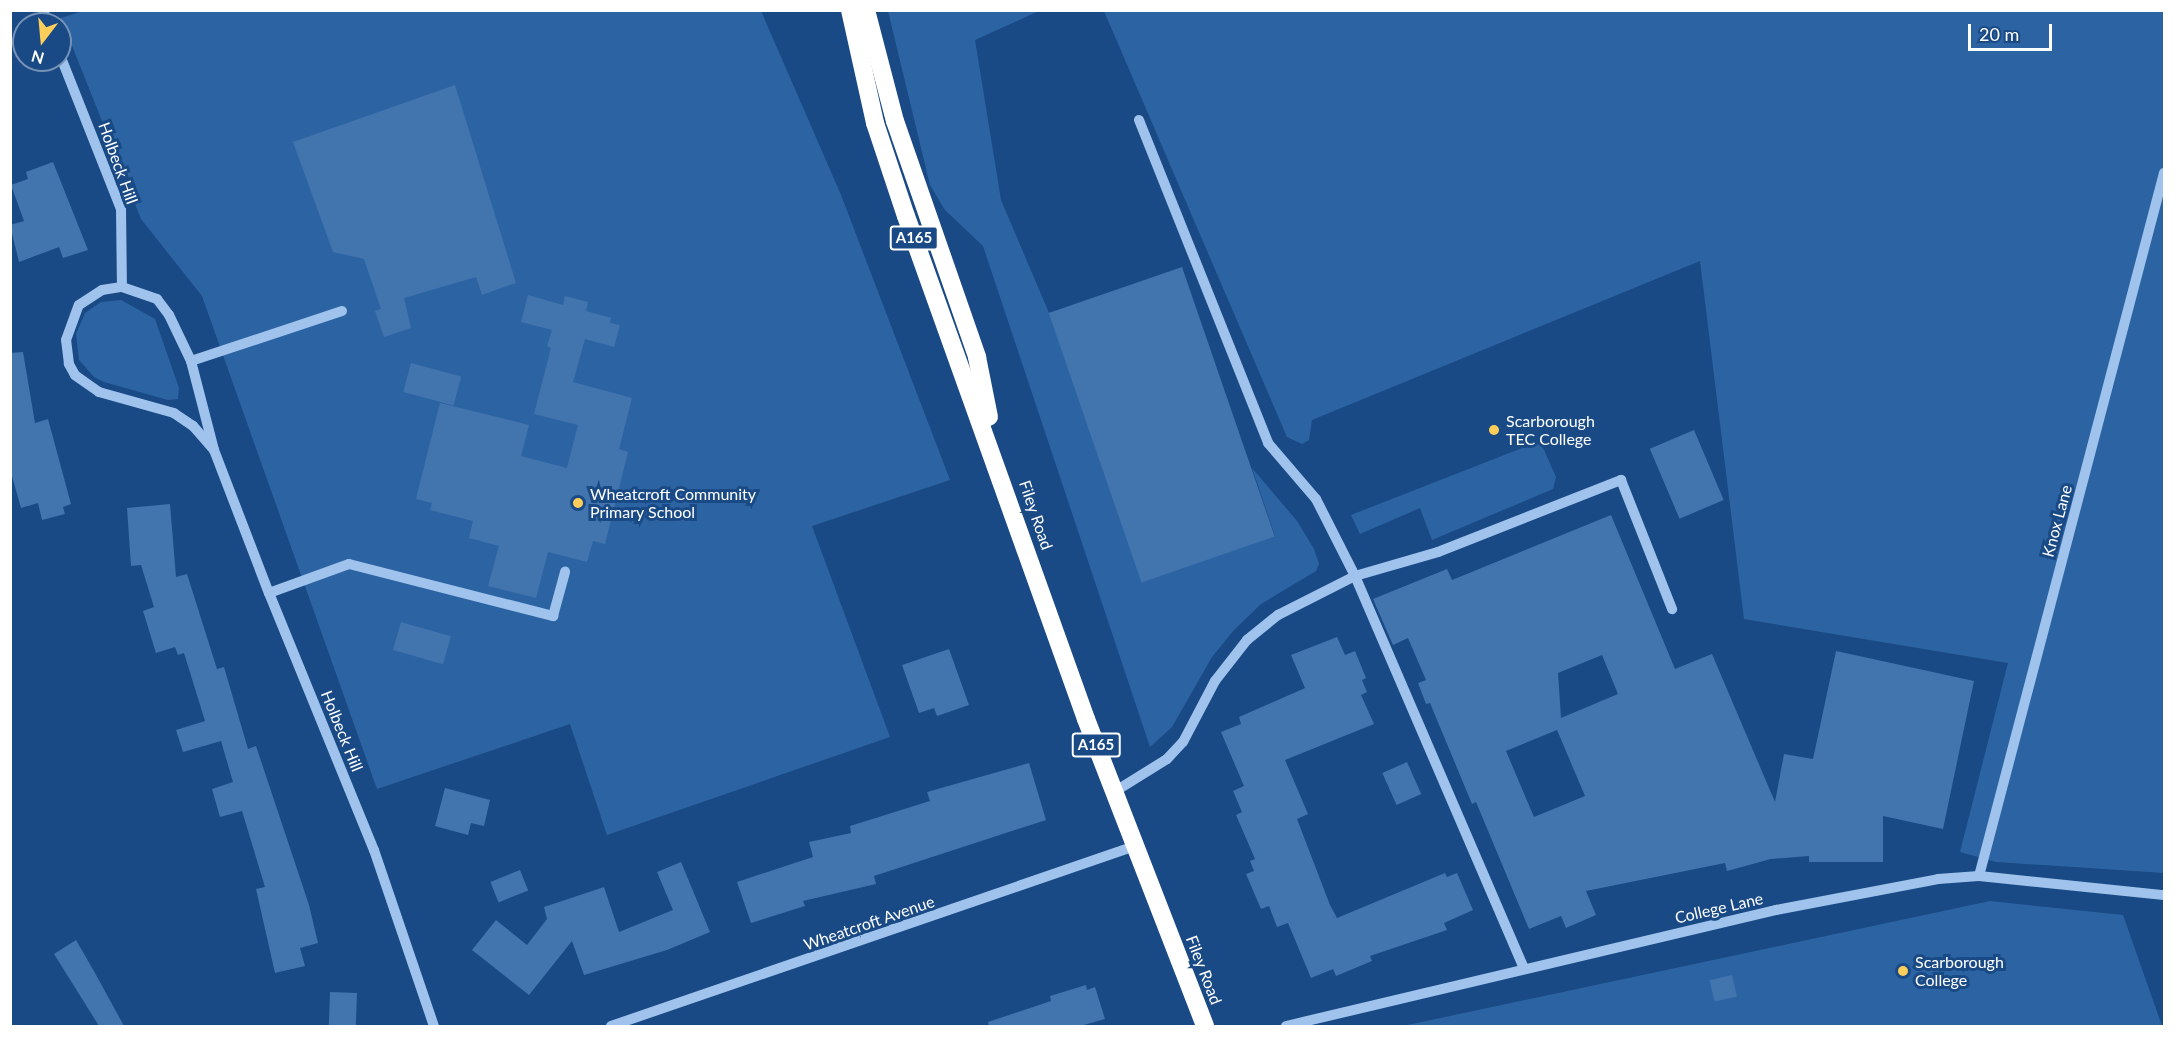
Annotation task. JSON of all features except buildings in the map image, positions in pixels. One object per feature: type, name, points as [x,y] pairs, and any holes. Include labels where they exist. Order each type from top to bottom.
[{"type":"highway","name":"Filey Road","points":[[850,10],[875,123],[1114,792],[1205,1026]]},
{"type":"highway","points":[[866,10],[895,121],[978,357],[997,460]]},
{"type":"street","name":"Holbeck Hill","points":[[67,72],[121,209],[122,287]]},
{"type":"street","points":[[1139,120],[1268,443],[1316,499],[1355,576],[1523,968]]},
{"type":"street","name":"Knox Lane","points":[[1979,876],[2164,173]]},
{"type":"street","name":"Holbeck Hill","points":[[214,450],[194,426],[174,413],[99,392],[86,385],[69,364],[66,340],[79,305],[102,290],[122,287],[157,299],[169,315],[191,362],[214,450],[269,593],[375,850],[434,1026]]},
{"type":"street","points":[[191,362],[342,311]]},
{"type":"street","points":[[1114,792],[1144,777],[1183,742],[1215,681],[1247,640],[1278,615],[1355,576],[1438,552],[1621,480],[1672,609]]},
{"type":"street","points":[[269,593],[349,564],[553,616],[565,572]]},
{"type":"street","name":"Wheatcroft Avenue","points":[[611,1026],[1135,846]]},
{"type":"street","name":"College Lane","points":[[1286,1026],[1523,968],[1776,910],[1938,879],[1979,876],[2164,895]]},
{"type":"shaded area","points":[[86,10],[761,11],[841,195],[950,480],[812,526],[890,737],[607,835],[570,724],[377,789],[202,296],[141,219],[72,46],[72,14]]},
{"type":"shaded area","points":[[888,11],[1039,11],[975,40],[1001,200],[1049,313],[1143,581],[1275,536],[1252,468],[1297,521],[1314,549],[1319,564],[1316,571],[1261,604],[1234,630],[1212,657],[1172,727],[1150,747],[983,246],[945,210],[930,185]]},
{"type":"shaded area","points":[[1104,11],[2164,11],[2164,873],[1996,862],[1960,852],[2008,663],[1744,619],[1700,261],[1312,420],[1309,440],[1302,444],[1287,437]]},
{"type":"shaded area","points":[[121,300],[155,319],[179,388],[178,399],[168,400],[104,382],[94,377],[79,360],[76,334],[85,313],[101,302]]},
{"type":"shaded area","points":[[1540,441],[1556,477],[1553,489],[1432,540],[1420,508],[1360,534],[1351,515]]},
{"type":"shaded area","name":"Scarborough College","points":[[1990,901],[2123,915],[2162,1026],[1403,1026]]},
{"type":"place","name":"Scarborough TEC College","points":[[1494,430]]},
{"type":"place","name":"Wheatcroft Community Primary School","points":[[578,503]]},
{"type":"place","name":"Scarborough College","points":[[1903,971]]}]
